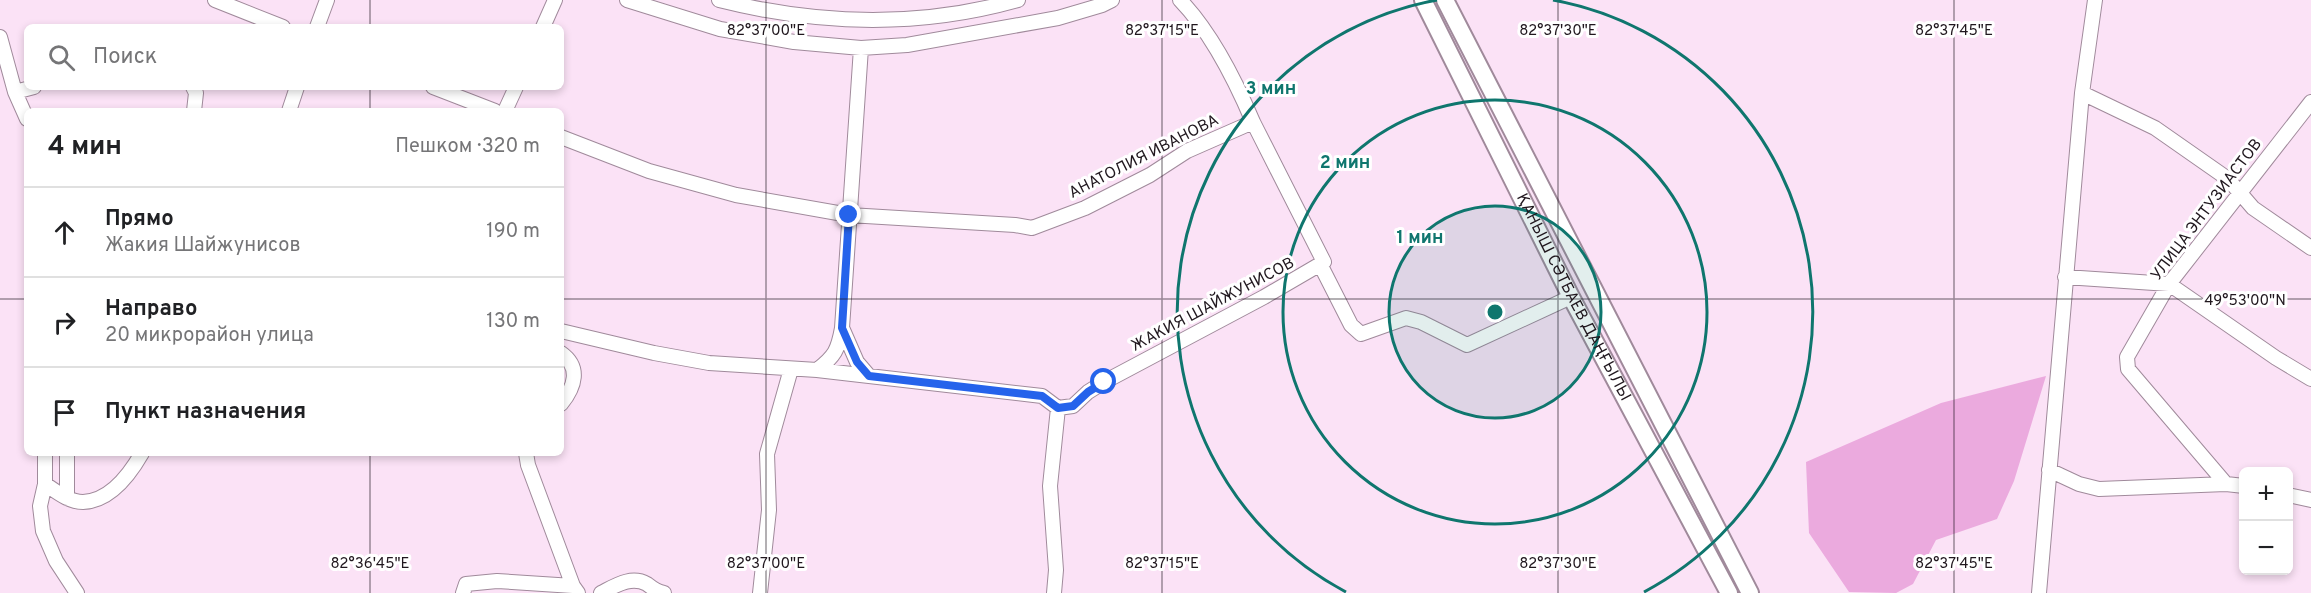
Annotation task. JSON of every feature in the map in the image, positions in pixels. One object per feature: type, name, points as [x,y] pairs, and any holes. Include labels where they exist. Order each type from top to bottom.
[{"type":"main road","name":"ҚАНЫШ СӘТБАЕВ ДАҢҒЫЛЫ","points":[[1422,0],[1571,297],[1729,593]]},
{"type":"main road","name":"ҚАНЫШ СӘТБАЕВ ДАҢҒЫЛЫ","points":[[1445,0],[1750,593]]},
{"type":"street","points":[[215,0],[275,24]]},
{"type":"street","points":[[318,24],[327,0]]},
{"type":"street","points":[[544,24],[555,0]]},
{"type":"street","points":[[627,0],[720,29],[794,42],[861,48],[907,45],[1047,20],[1102,5],[1112,0]]},
{"type":"street","points":[[719,0],[758,10],[855,21],[902,20],[946,15],[1018,0]]},
{"type":"street","points":[[1180,0],[1190,10],[1228,69],[1351,325],[1361,334],[1406,318],[1421,322],[1467,345],[1571,297]]},
{"type":"street","points":[[2039,593],[2082,93],[2095,0]]},
{"type":"street","points":[[0,37],[15,92],[24,112]]},
{"type":"street","points":[[817,370],[832,358],[838,347],[842,328],[861,48]]},
{"type":"street","points":[[15,92],[24,90]]},
{"type":"street","points":[[194,90],[194,108]]},
{"type":"street","points":[[290,108],[296,90]]},
{"type":"street","points":[[441,90],[487,108]]},
{"type":"street","points":[[506,108],[515,90]]},
{"type":"street","points":[[2082,93],[2156,128],[2228,179],[2253,208],[2311,248]]},
{"type":"street","name":"УЛИЦА ЭНТУЗИАСТОВ","points":[[2226,484],[2128,369],[2127,357],[2169,284],[2311,102]]},
{"type":"street","name":"АНАТОЛИЯ ИВАНОВА","points":[[564,138],[649,171],[736,195],[849,215],[1032,228],[1085,208],[1150,176],[1187,151],[1253,122]]},
{"type":"street","name":"ЖАКИЯ ШАЙЖУНИСОВ","points":[[1058,408],[1073,406],[1088,392],[1104,382],[1322,264]]},
{"type":"street","points":[[2065,277],[2169,284],[2276,358],[2311,379]]},
{"type":"street","points":[[842,328],[857,362],[869,376]]},
{"type":"street","points":[[564,332],[654,353],[709,363],[817,370],[1042,396],[1058,408],[1050,486],[1056,570],[1054,593]]},
{"type":"street","points":[[564,356],[573,366],[576,374],[564,399]]},
{"type":"street","points":[[760,593],[769,510],[767,454],[791,369]]},
{"type":"street","points":[[45,456],[45,484],[40,506],[43,531],[56,561],[77,593]]},
{"type":"street","points":[[67,456],[67,498]]},
{"type":"street","points":[[45,484],[67,498],[84,502],[109,494],[132,471],[140,456]]},
{"type":"street","points":[[463,593],[466,584],[489,581],[575,590],[526,456]]},
{"type":"street","points":[[2049,470],[2079,484],[2099,489],[2239,485]]},
{"type":"street","points":[[2293,496],[2311,500]]},
{"type":"street","points":[[601,593],[633,580],[644,582],[664,593]]},
{"type":"shaded area","points":[[2046,376],[2014,481],[1997,519],[1936,540],[1913,584],[1896,593],[1849,592],[1809,533],[1806,462],[1941,403]]},
{"type":"route","points":[[849,215],[842,328],[857,362],[869,376],[1042,396],[1058,408],[1073,406],[1088,392],[1104,382]]}]
